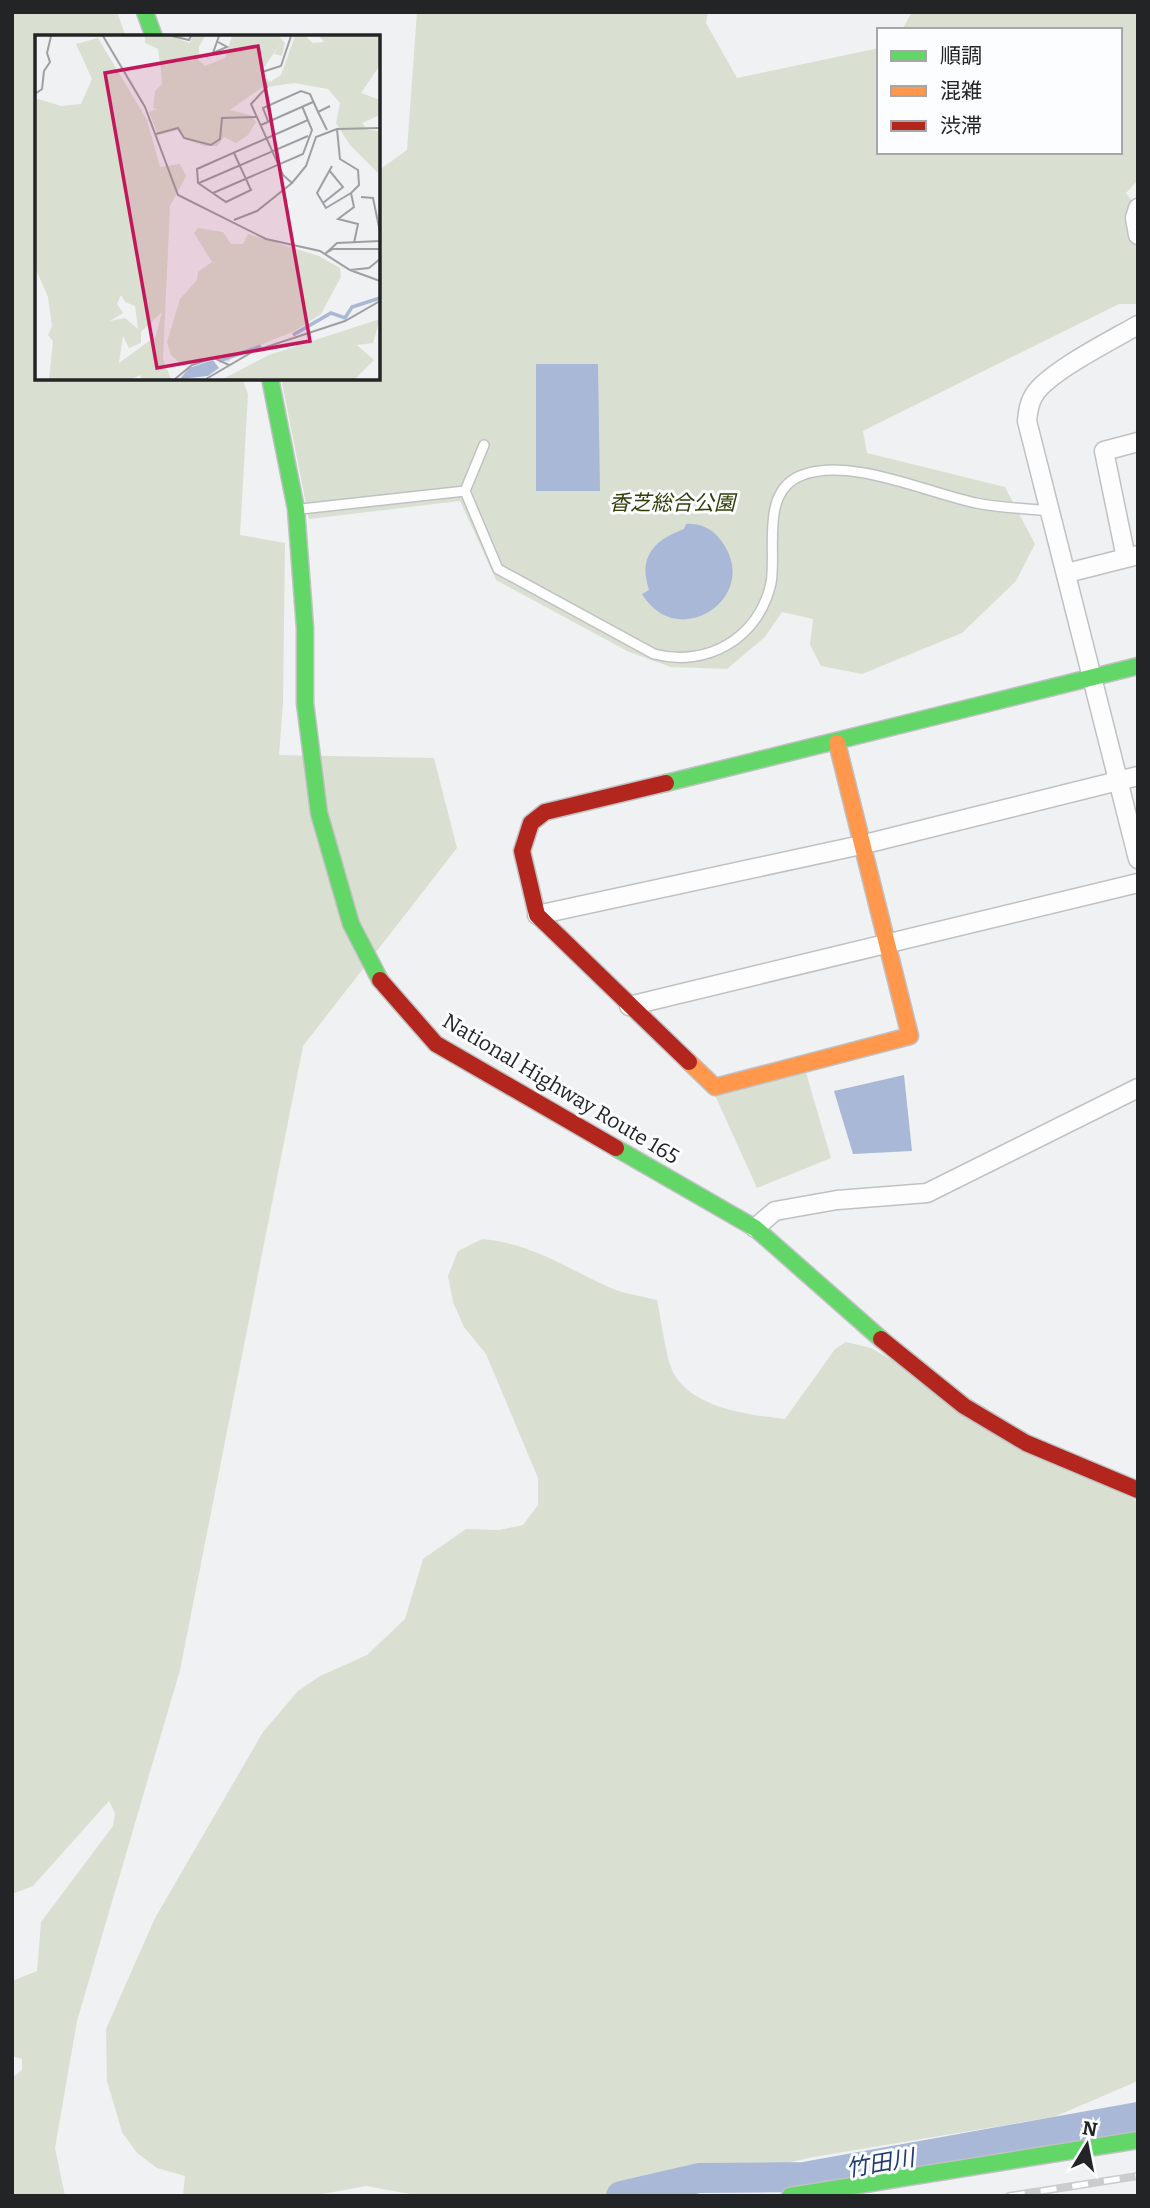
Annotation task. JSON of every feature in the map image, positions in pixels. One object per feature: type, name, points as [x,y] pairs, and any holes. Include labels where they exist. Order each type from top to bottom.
[{"type":"main road","points":[[145,12],[153,35]]},
{"type":"main road","name":"National Highway Route 165","points":[[271,380],[296,509],[305,628],[305,703],[319,813],[351,924],[375,975],[436,1044],[755,1228],[908,1363],[964,1406],[1026,1443],[1138,1490]]},
{"type":"main road","points":[[837,743],[910,1036],[715,1087],[537,915],[522,852],[531,823],[545,812],[837,743],[1138,666]]},
{"type":"main road","points":[[790,2196],[1138,2140]]},
{"type":"street","points":[[1138,208],[1135,218],[1138,235]]},
{"type":"street","points":[[1138,325],[1048,379],[1034,393],[1028,407],[1027,421],[1138,859]]},
{"type":"street","points":[[1067,573],[1132,556],[1104,451],[1138,442]]},
{"type":"street","points":[[537,915],[861,845],[1138,776]]},
{"type":"street","points":[[629,1006],[1138,883]]},
{"type":"street","points":[[755,1228],[775,1211],[837,1200],[927,1193],[1138,1088]]},
{"type":"lane","points":[[484,445],[465,491],[498,569],[654,654],[683,658],[717,652],[731,644],[752,624],[771,581],[775,509],[783,492],[796,478],[816,470],[844,469],[978,503],[1049,511]]},
{"type":"lane","points":[[296,509],[465,491]]},
{"type":"green space","points":[[12,12],[117,12],[125,35],[35,35],[35,380],[243,380],[248,394],[240,535],[285,543],[283,703],[279,755],[434,758],[457,848],[303,1046],[180,1670],[77,2021],[55,2148],[65,2196],[12,2196],[12,2078],[22,2070],[22,2059],[12,2056],[12,1981],[37,1971],[41,1922],[113,1826],[115,1813],[109,1801],[33,1886],[12,1894]]},
{"type":"green space","name":"香芝総合公園","points":[[417,12],[708,12],[706,23],[737,78],[877,48],[877,154],[1122,154],[1122,28],[903,28],[912,12],[1138,12],[1138,180],[1126,193],[1138,209],[1138,304],[1119,304],[863,431],[867,453],[1005,487],[1035,544],[1016,581],[962,633],[862,674],[821,666],[810,645],[813,619],[782,612],[765,637],[727,669],[671,667],[629,652],[496,580],[460,501],[309,519],[281,380],[380,380],[380,170],[407,150]]},
{"type":"green space","points":[[805,1069],[831,1158],[757,1188],[714,1093]]},
{"type":"green space","points":[[482,1239],[530,1250],[610,1288],[657,1300],[666,1349],[674,1374],[683,1386],[709,1403],[740,1412],[785,1419],[835,1349],[846,1342],[871,1348],[1138,1502],[1138,2081],[1054,2117],[813,2157],[645,2196],[421,2196],[366,2186],[312,2196],[183,2196],[185,2176],[157,2168],[137,2153],[122,2132],[107,2081],[106,2029],[155,1918],[263,1732],[298,1691],[320,1676],[367,1655],[405,1619],[423,1559],[466,1529],[499,1530],[523,1525],[538,1505],[538,1478],[486,1354],[464,1327],[453,1302],[448,1276],[458,1251]]},
{"type":"water","points":[[536,364],[598,364],[600,491],[536,491]]},
{"type":"water","points":[[686,524],[704,527],[719,538],[731,559],[732,579],[725,596],[712,610],[695,618],[676,619],[658,611],[642,594],[649,590],[646,568],[651,551],[673,533],[684,529]]},
{"type":"water","points":[[904,1075],[912,1151],[853,1154],[834,1091]]},
{"type":"waterway","name":"竹田川","points":[[621,2196],[699,2178],[804,2177],[1138,2117]]},
{"type":"railway","points":[[1009,2196],[1138,2176]]},
{"type":"traffic: fast","points":[[145,12],[153,35]]},
{"type":"traffic: fast","points":[[270,380],[296,509],[305,628],[305,703],[319,813],[351,924],[380,980]]},
{"type":"traffic: fast","points":[[666,783],[1138,666]]},
{"type":"traffic: fast","points":[[616,1148],[755,1228],[881,1339]]},
{"type":"traffic: fast","points":[[790,2196],[1138,2140]]},
{"type":"traffic: slow","points":[[689,1062],[715,1087],[910,1036],[837,743]]},
{"type":"traffic: jam","points":[[666,783],[545,812],[531,823],[522,851],[537,915],[689,1062]]},
{"type":"traffic: jam","points":[[380,980],[436,1044],[616,1148]]},
{"type":"traffic: jam","points":[[881,1339],[964,1406],[1026,1443],[1138,1490]]}]
